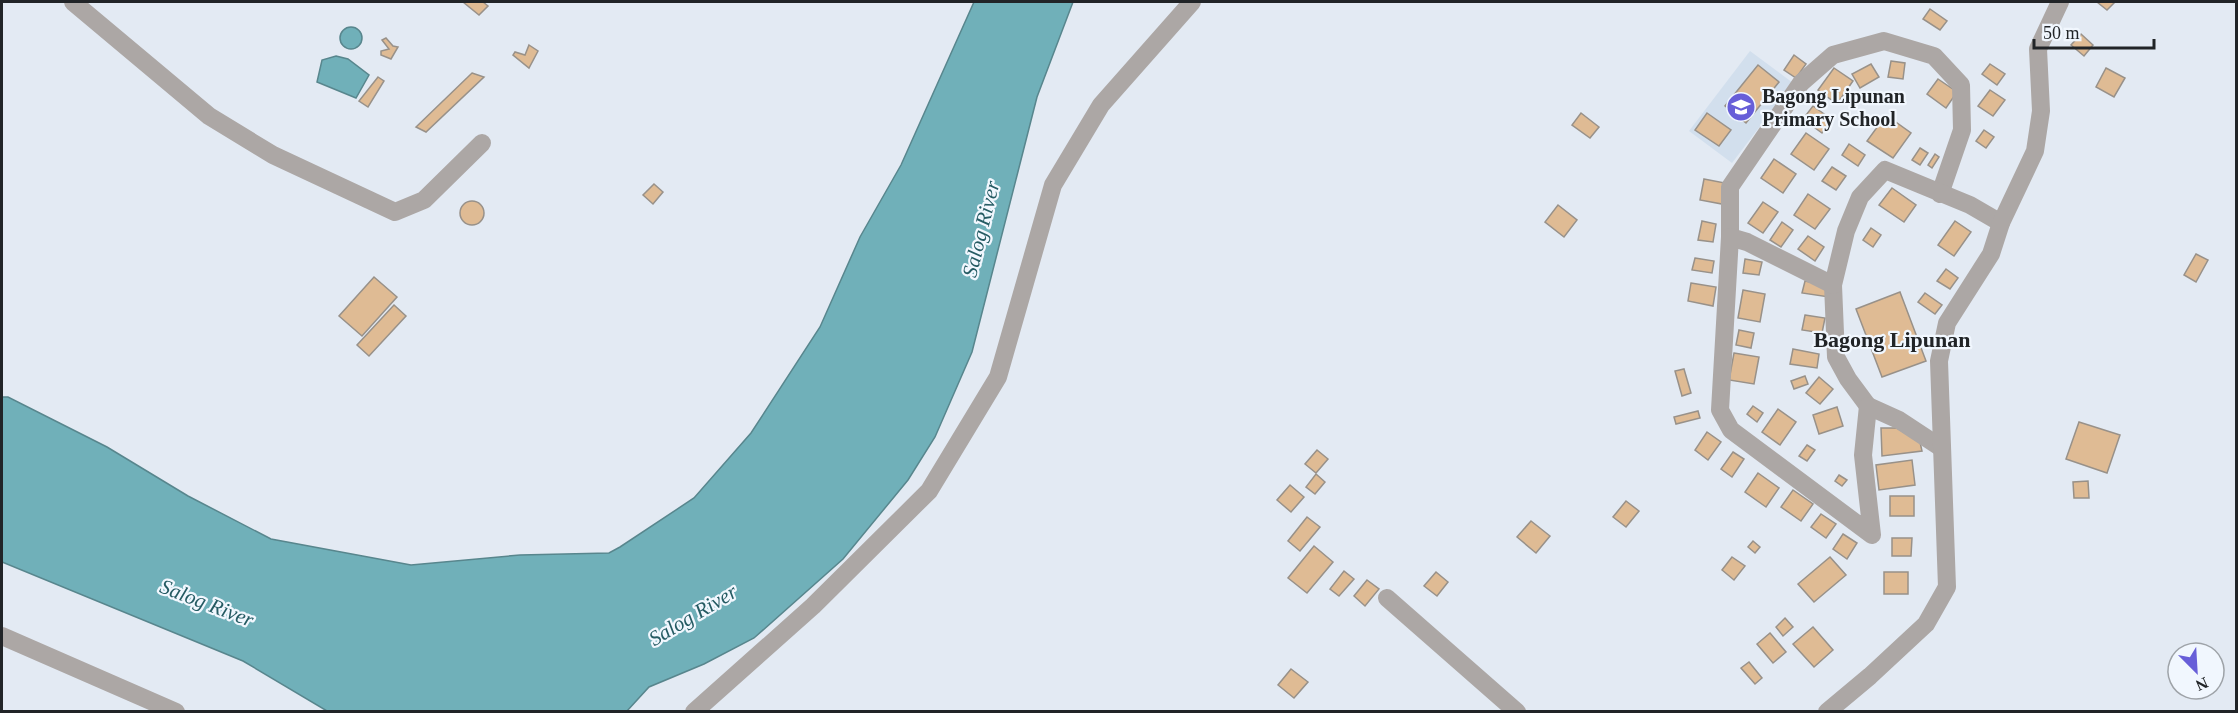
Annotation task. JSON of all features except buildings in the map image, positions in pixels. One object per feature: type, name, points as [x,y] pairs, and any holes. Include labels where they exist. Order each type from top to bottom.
[{"type":"street","points":[[73,2],[209,116],[273,155],[395,212],[424,200],[482,143]]},
{"type":"street","points":[[694,711],[813,606],[929,491],[998,377],[1053,185],[1101,105],[1192,2]]},
{"type":"street","points":[[1827,711],[1870,676],[1926,624],[1947,587],[1940,447],[1939,361],[1947,323],[1991,254],[2001,223],[2035,151],[2041,111],[2038,49],[2060,2]]},
{"type":"street","points":[[1868,406],[1863,454],[1872,535],[1731,430],[1720,410],[1730,237],[1730,187],[1801,83],[1833,55],[1884,41],[1934,56],[1961,85],[1962,130],[1940,194]]},
{"type":"street","points":[[1940,447],[1892,416],[1868,406],[1848,379],[1836,357],[1833,285],[1846,231],[1860,197],[1885,170],[1970,205],[2001,223]]},
{"type":"street","points":[[1730,237],[1747,242],[1833,285]]},
{"type":"street","points":[[1387,598],[1516,711]]},
{"type":"street","points":[[2,636],[176,711]]},
{"type":"shaded area","name":"Bagong Lipunan Primary School","points":[[1750,51],[1793,83],[1732,163],[1689,131]]},
{"type":"water","name":"Salog River","points":[[974,2],[1073,2],[1037,97],[972,352],[935,437],[908,480],[843,559],[754,638],[704,664],[649,687],[627,711],[327,711],[243,661],[2,562],[2,397],[8,397],[107,447],[188,496],[271,539],[411,565],[520,555],[609,553],[620,547],[694,498],[751,433],[820,327],[860,237],[901,165]]},
{"type":"water","points":[[351,27],[359,30],[362,38],[359,46],[351,49],[343,46],[340,38],[343,30]]},
{"type":"water","points":[[336,56],[348,59],[369,75],[356,98],[317,82],[322,60]]},
{"type":"place","name":"Bagong Lipunan Primary School","points":[[1741,107]]},
{"type":"district","name":"Bagong Lipunan","points":[[1892,339]]}]
